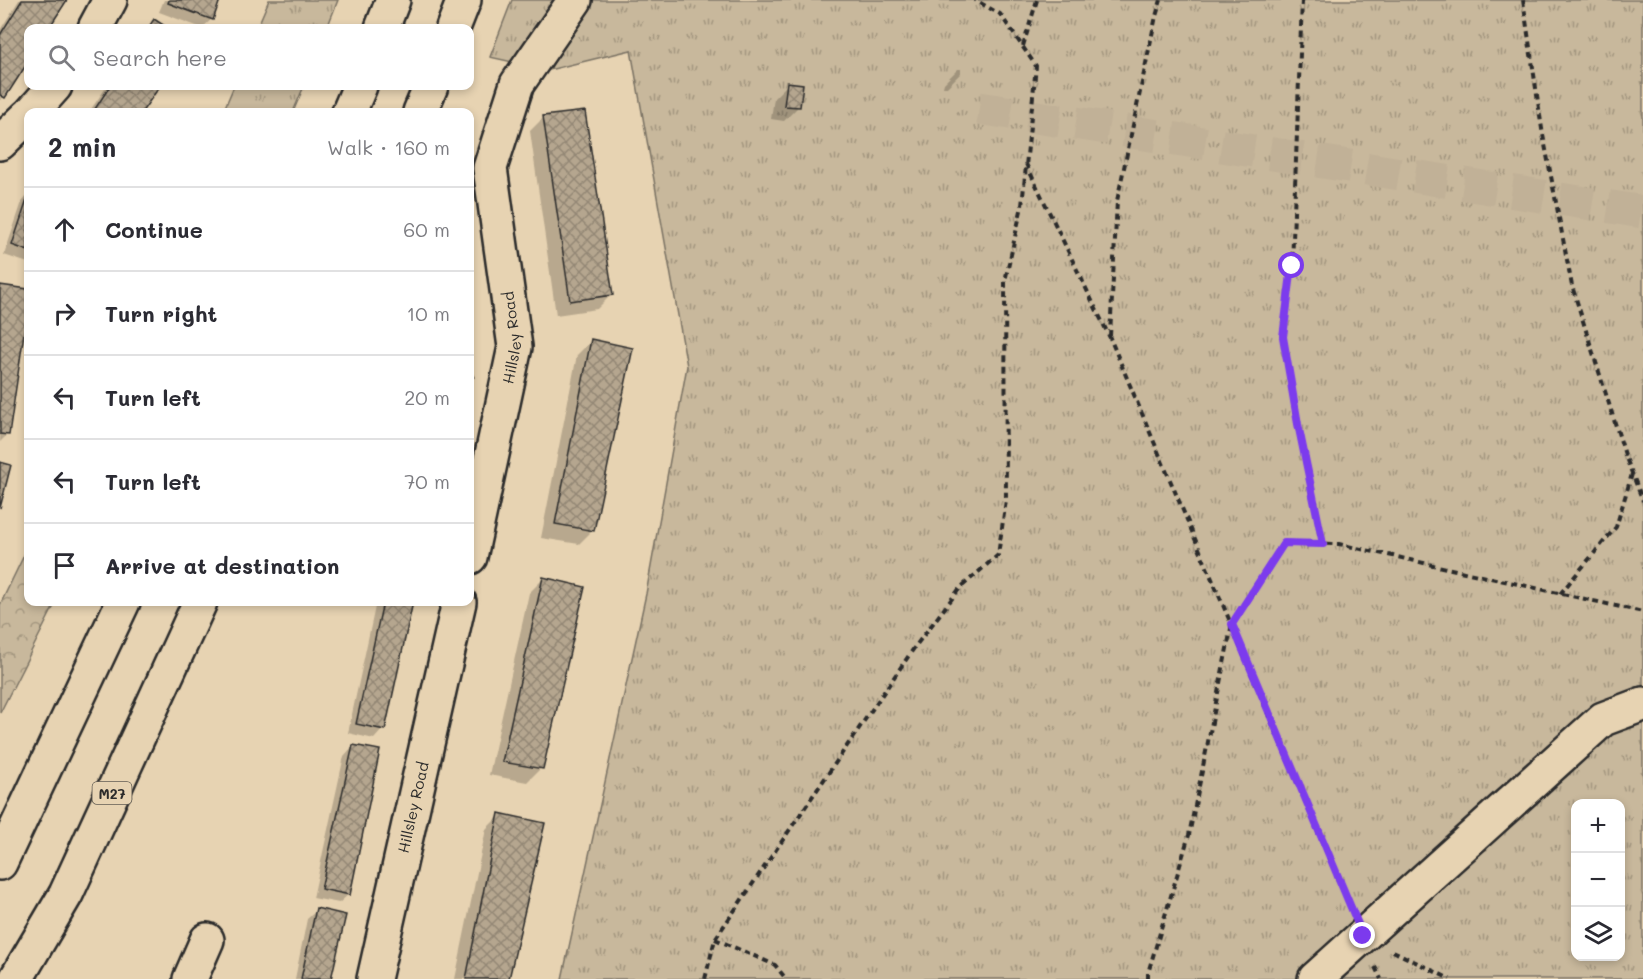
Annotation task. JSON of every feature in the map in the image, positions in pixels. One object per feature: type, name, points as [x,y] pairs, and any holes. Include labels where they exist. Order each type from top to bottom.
[{"type":"main road","points":[[97,24],[110,0]]},
{"type":"main road","points":[[384,24],[393,0]]},
{"type":"main road","points":[[455,24],[464,0]]},
{"type":"main road","name":"Hillsley Road","points":[[474,538],[515,347],[490,168],[518,84],[575,0]]},
{"type":"main road","points":[[36,108],[51,90]]},
{"type":"main road","points":[[351,108],[358,90]]},
{"type":"main road","points":[[422,108],[429,90]]},
{"type":"main road","points":[[0,143],[24,120]]},
{"type":"main road","points":[[0,863],[121,606]]},
{"type":"main road","name":"M27","points":[[16,979],[66,894],[198,606]]},
{"type":"main road","name":"Hillsley Road","points":[[374,979],[458,606]]},
{"type":"main road","points":[[1315,979],[1603,719],[1643,704]]},
{"type":"main road","points":[[190,979],[207,940]]},
{"type":"path","points":[[705,979],[715,939],[914,648],[960,588],[998,555],[1006,500],[1005,281],[1022,206],[1036,66],[1000,14],[975,0]]},
{"type":"path","points":[[1023,47],[1037,0]]},
{"type":"path","points":[[1110,338],[1117,201],[1161,0]]},
{"type":"path","points":[[1302,0],[1292,266],[1283,337],[1323,544]]},
{"type":"path","points":[[1523,0],[1542,129],[1572,286],[1632,474],[1643,501]]},
{"type":"path","points":[[1026,164],[1110,338],[1363,936],[1450,979]]},
{"type":"path","points":[[1560,594],[1616,527],[1632,474]]},
{"type":"path","points":[[1148,979],[1190,835],[1232,624],[1284,543],[1339,544],[1642,611]]},
{"type":"path","points":[[715,939],[775,965],[786,979]]},
{"type":"green space","points":[[269,0],[338,0],[329,24],[259,24]]},
{"type":"green space","points":[[512,0],[1643,0],[1643,979],[562,979],[646,594],[687,366],[631,50],[549,70],[490,57]]},
{"type":"green space","points":[[232,90],[302,90],[295,108],[225,108]]},
{"type":"green space","points":[[24,555],[24,606],[54,606],[0,713],[0,605]]},
{"type":"building","points":[[22,0],[67,0],[52,24],[24,24],[24,68],[5,98],[0,95],[0,35]]},
{"type":"building","points":[[169,0],[220,0],[213,20],[168,3]]},
{"type":"building","points":[[154,19],[162,24],[151,24]]},
{"type":"building","points":[[787,82],[803,84],[800,107],[784,106]]},
{"type":"building","points":[[107,90],[157,90],[145,108],[96,108]]},
{"type":"building","points":[[585,111],[613,295],[570,301],[543,116]]},
{"type":"building","points":[[24,209],[24,250],[12,245]]},
{"type":"building","points":[[0,285],[24,288],[24,333],[9,435],[0,434]]},
{"type":"building","points":[[591,339],[633,348],[594,531],[555,524]]},
{"type":"building","points":[[0,462],[11,465],[0,508]]},
{"type":"building","points":[[543,577],[585,587],[543,769],[502,762]]},
{"type":"building","points":[[382,606],[412,606],[385,730],[356,724]]},
{"type":"building","points":[[353,745],[380,750],[350,895],[321,889]]},
{"type":"building","points":[[499,813],[545,823],[509,979],[466,979]]},
{"type":"building","points":[[316,908],[346,915],[331,979],[301,979]]},
{"type":"tunnel","points":[[979,108],[1643,212]]},
{"type":"route","points":[[1292,266],[1283,337],[1323,544],[1284,543],[1232,624],[1363,936]]}]
